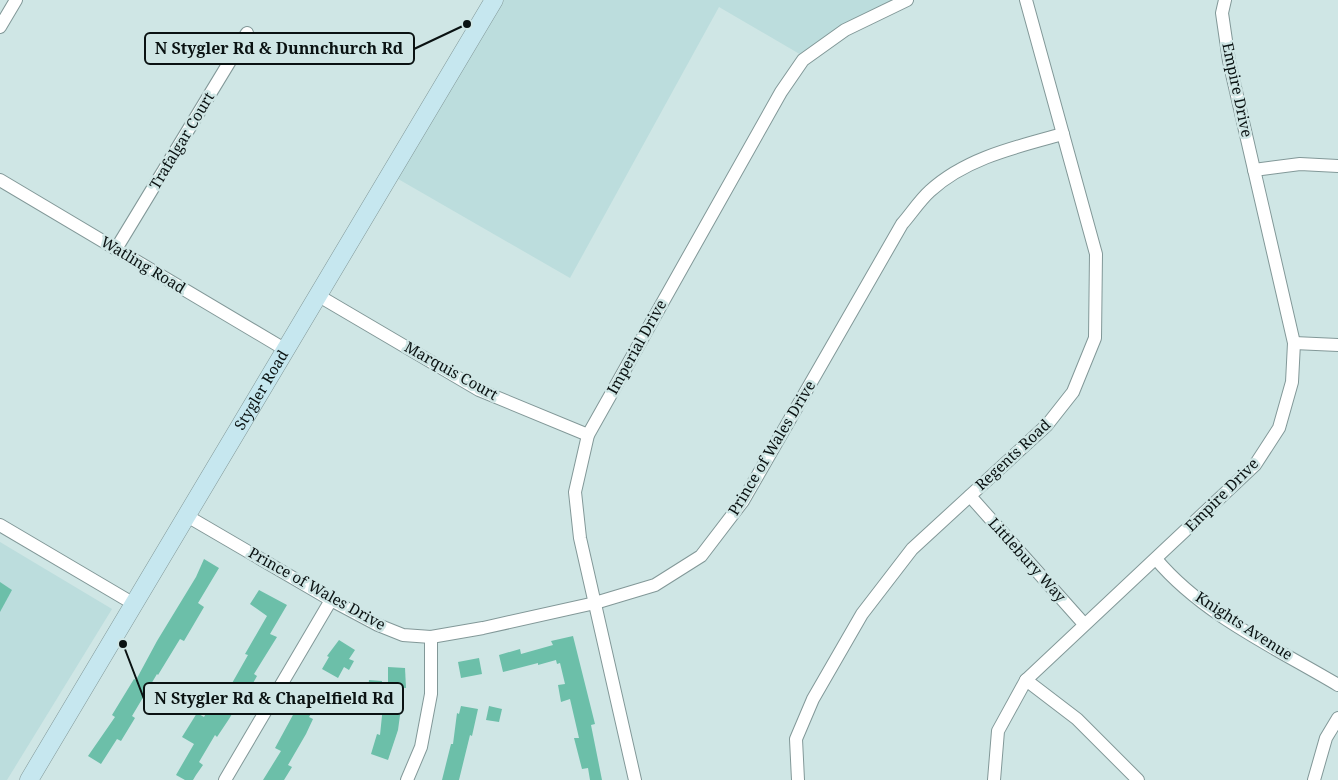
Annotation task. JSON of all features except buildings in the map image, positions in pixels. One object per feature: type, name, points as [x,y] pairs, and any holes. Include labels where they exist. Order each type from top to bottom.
[{"type":"main road","name":"Stygler Road","points":[[29,780],[494,0]]},
{"type":"street","points":[[0,27],[16,0]]},
{"type":"street","name":"Imperial Drive","points":[[635,780],[580,538],[575,492],[588,435],[781,92],[803,60],[845,30],[908,0]]},
{"type":"street","name":"Regents Road","points":[[798,780],[796,739],[813,699],[862,614],[912,549],[1047,425],[1073,392],[1095,338],[1096,254],[1026,0]]},
{"type":"street","name":"Empire Drive","points":[[994,780],[998,731],[1026,680],[1255,465],[1279,428],[1292,382],[1294,343],[1230,61],[1222,13],[1225,0]]},
{"type":"street","name":"Trafalgar Court","points":[[116,249],[247,33]]},
{"type":"street","name":"Prince of Wales Drive","points":[[187,516],[331,600],[378,625],[403,635],[430,637],[483,628],[596,603],[655,585],[701,556],[743,501],[902,224],[930,192],[967,165],[1010,149],[1063,134]]},
{"type":"street","points":[[1254,170],[1300,164],[1338,166]]},
{"type":"street","name":"Watling Road","points":[[0,180],[286,350]]},
{"type":"street","name":"Marquis Court","points":[[319,296],[479,390],[588,435]]},
{"type":"street","points":[[1294,343],[1338,345]]},
{"type":"street","name":"Littlebury Way","points":[[970,496],[1084,624]]},
{"type":"street","points":[[0,525],[134,604]]},
{"type":"street","name":"Knights Avenue","points":[[1156,559],[1172,578],[1214,611],[1338,685]]},
{"type":"street","points":[[225,780],[331,600]]},
{"type":"street","points":[[407,780],[421,747],[431,694],[430,637]]},
{"type":"street","points":[[1026,680],[1077,720],[1138,780]]},
{"type":"street","points":[[1314,780],[1326,738],[1338,718]]},
{"type":"shaded area","points":[[487,0],[901,0],[803,56],[719,7],[570,278],[386,172]]},
{"type":"shaded area","points":[[0,542],[112,609],[7,780],[0,780]]},
{"type":"place","name":"N Stygler Rd & Dunnchurch Rd","points":[[467,24]]},
{"type":"place","name":"N Stygler Rd & Chapelfield Rd","points":[[123,644]]}]
